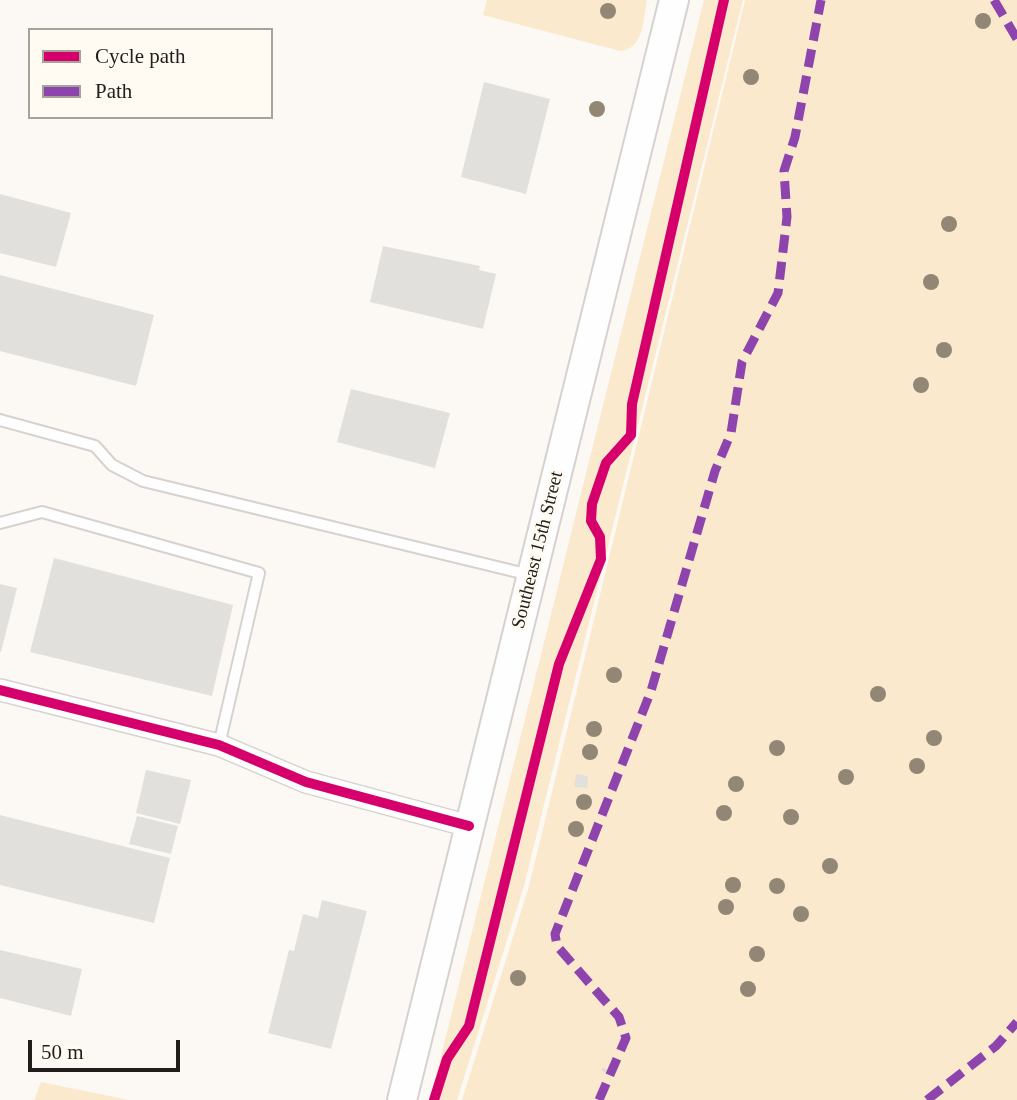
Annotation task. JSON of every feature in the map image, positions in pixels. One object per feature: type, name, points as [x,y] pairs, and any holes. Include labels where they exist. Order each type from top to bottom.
[{"type":"main road","name":"Southeast 15th Street","points":[[401,1100],[674,0]]},
{"type":"street","points":[[0,690],[219,745],[306,782],[469,827]]},
{"type":"lane","points":[[0,420],[95,446],[112,465],[143,481],[531,575]]},
{"type":"lane","points":[[0,523],[41,512],[259,573],[219,745]]},
{"type":"path","points":[[603,1069],[612,1074]]},
{"type":"shaded area","points":[[487,0],[647,0],[638,39],[628,49],[620,51],[483,15]]},
{"type":"shaded area","points":[[704,0],[743,0],[524,886],[457,1100],[430,1100]]},
{"type":"shaded area","points":[[745,0],[1017,0],[1017,1100],[462,1100],[529,886]]},
{"type":"shaded area","points":[[41,1082],[129,1100],[34,1100]]},
{"type":"building","points":[[484,82],[550,99],[526,194],[461,177]]},
{"type":"building","points":[[0,194],[71,213],[56,267],[0,253]]},
{"type":"building","points":[[383,246],[480,266],[479,270],[496,274],[483,329],[370,302]]},
{"type":"building","points":[[0,275],[154,315],[136,386],[0,351]]},
{"type":"building","points":[[351,389],[450,413],[435,468],[337,442]]},
{"type":"building","points":[[54,558],[233,605],[212,696],[30,652]]},
{"type":"building","points":[[0,584],[17,588],[1,652],[0,652]]},
{"type":"building","points":[[146,770],[191,780],[180,824],[136,813]]},
{"type":"building","points":[[576,774],[588,776],[587,788],[574,787]]},
{"type":"building","points":[[0,815],[170,858],[154,923],[0,885]]},
{"type":"building","points":[[137,816],[178,826],[171,854],[129,844]]},
{"type":"building","points":[[322,900],[367,911],[331,1049],[268,1033],[289,950],[294,951],[303,914],[318,918]]},
{"type":"building","points":[[0,950],[82,969],[71,1016],[0,998]]},
{"type":"marked path","points":[[599,1100],[626,1038],[619,1017],[557,946],[555,934],[651,691],[715,471],[731,433],[742,362],[778,293],[787,217],[784,171],[795,137],[821,0]]},
{"type":"marked path","points":[[994,0],[1017,39]]},
{"type":"marked path","points":[[927,1100],[996,1046],[1017,1022]]},
{"type":"cycle path","points":[[434,1100],[447,1059],[469,1026],[559,664],[601,559],[600,537],[591,521],[592,504],[606,463],[631,435],[632,404],[724,0]]},
{"type":"cycle path","points":[[0,690],[219,745],[306,782],[469,826]]}]
